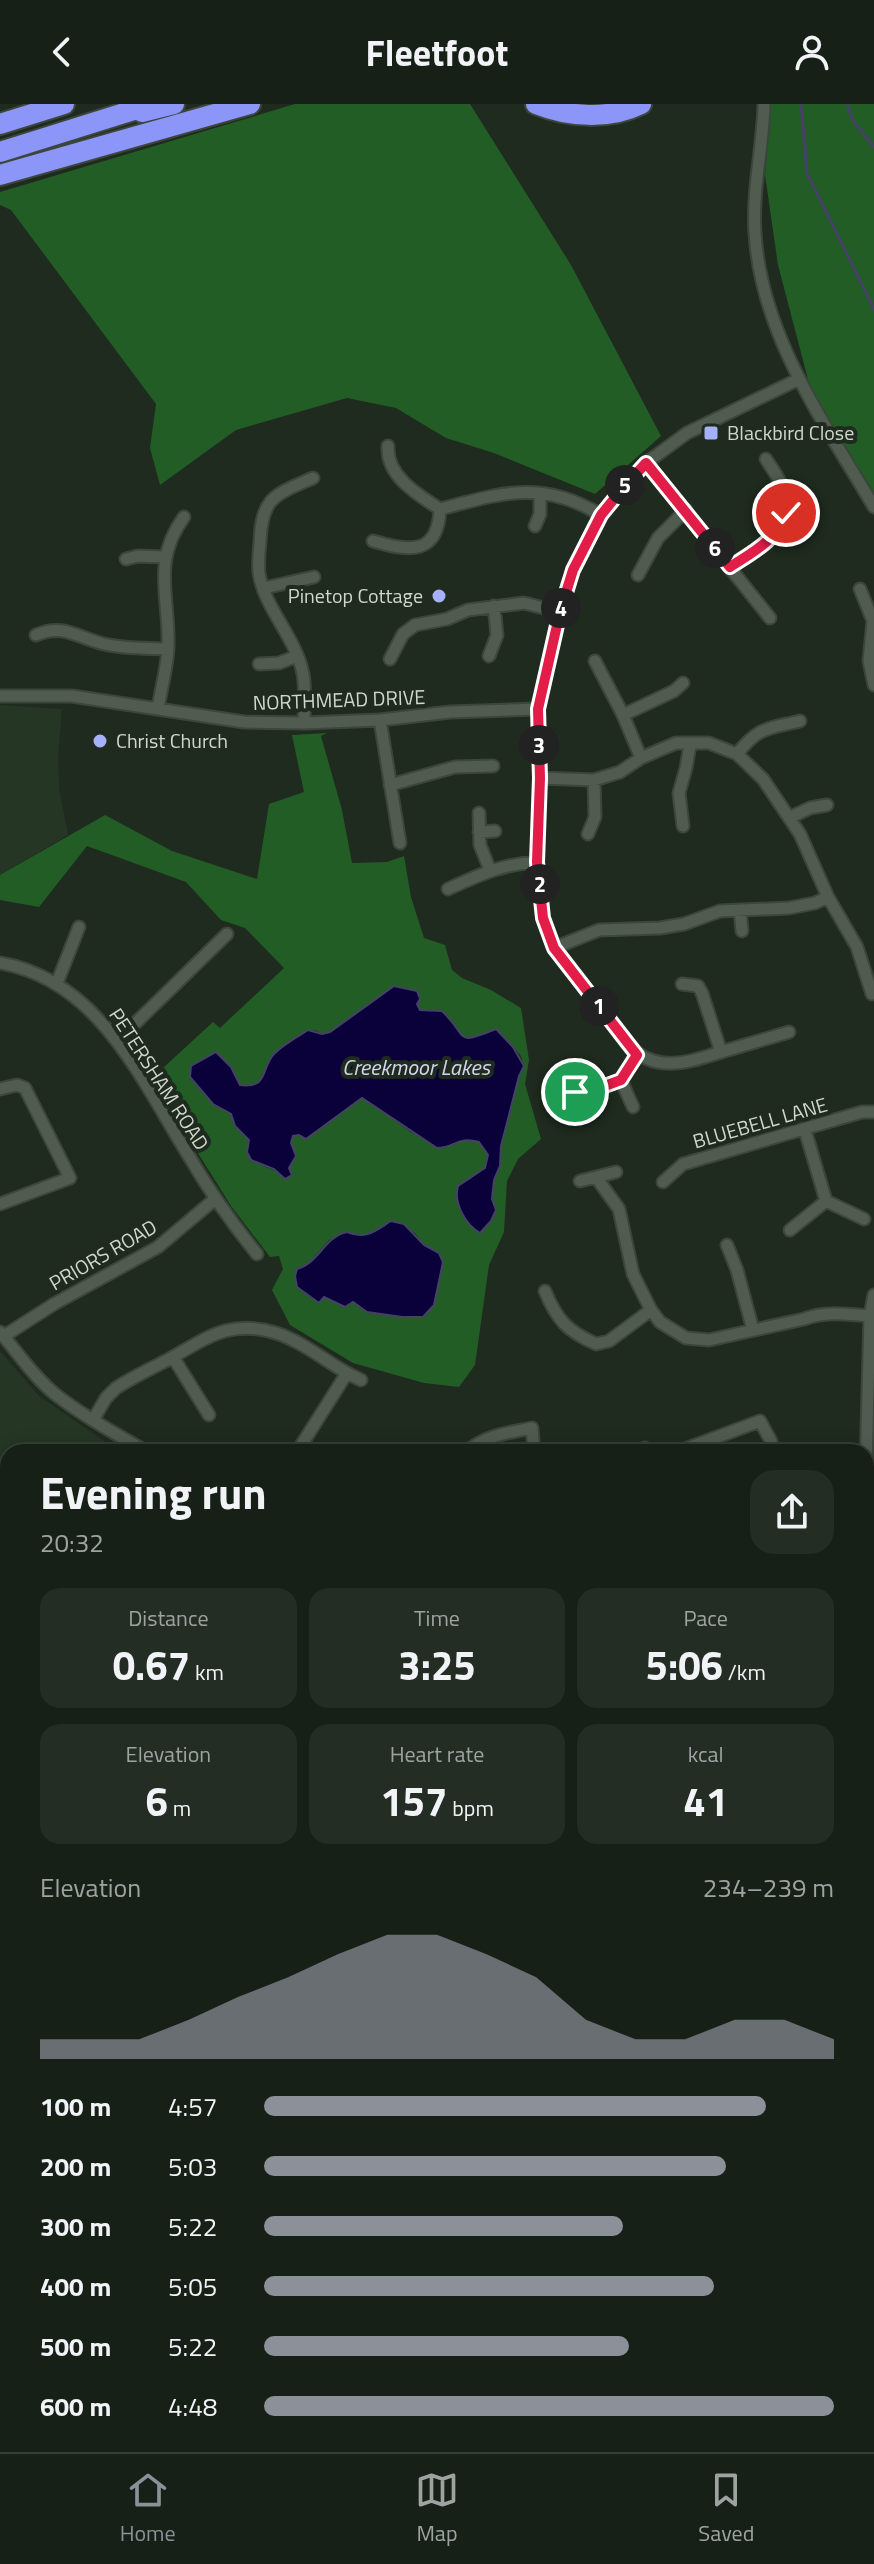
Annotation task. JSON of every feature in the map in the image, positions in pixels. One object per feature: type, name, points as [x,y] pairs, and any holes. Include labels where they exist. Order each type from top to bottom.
[{"type":"highway","points":[[0,124],[64,104]]},
{"type":"highway","points":[[0,152],[153,104]]},
{"type":"highway","points":[[53,136],[174,104]]},
{"type":"highway","points":[[0,175],[250,104]]},
{"type":"highway","points":[[536,104],[590,115],[639,105]]},
{"type":"street","points":[[764,104],[756,175],[755,233],[771,309],[799,379],[820,420],[874,507]]},
{"type":"street","points":[[789,1032],[677,1064],[657,1063],[637,1055],[554,948],[543,918],[537,862],[540,778],[538,709],[573,570],[601,515],[646,463],[687,433],[799,379]]},
{"type":"street","points":[[388,446],[391,463],[409,489],[440,509],[509,492],[571,498],[601,515]]},
{"type":"street","points":[[730,567],[772,538],[781,527],[786,513],[784,489],[766,459]]},
{"type":"street","points":[[646,463],[770,618]]},
{"type":"street","points":[[304,723],[303,674],[290,636],[264,588],[259,573],[259,553],[261,519],[267,504],[280,492],[313,478]]},
{"type":"street","points":[[535,526],[540,514],[540,495]]},
{"type":"street","points":[[373,541],[406,547],[423,545],[433,539],[439,527],[440,509]]},
{"type":"street","points":[[638,575],[658,538],[686,510]]},
{"type":"street","points":[[158,709],[167,671],[168,649],[164,557],[174,531],[184,517]]},
{"type":"street","points":[[126,559],[164,557]]},
{"type":"street","points":[[264,588],[314,577]]},
{"type":"street","points":[[860,589],[873,621],[869,661],[874,685]]},
{"type":"street","points":[[390,659],[403,634],[415,625],[447,619],[468,610],[524,603],[560,612]]},
{"type":"street","points":[[489,656],[497,635],[494,606]]},
{"type":"street","points":[[36,635],[48,630],[70,631],[105,645],[168,649]]},
{"type":"street","points":[[259,664],[279,663],[297,656]]},
{"type":"street","points":[[595,661],[641,758]]},
{"type":"street","points":[[623,715],[665,696],[683,683]]},
{"type":"street","name":"NORTHMEAD DRIVE","points":[[0,696],[72,696],[244,722],[380,720],[450,712],[538,709]]},
{"type":"street","points":[[380,720],[399,837],[382,834]]},
{"type":"street","points":[[737,754],[746,741],[762,729],[800,721]]},
{"type":"street","points":[[540,778],[594,780],[620,772],[641,758],[676,743],[709,743],[737,754],[763,779],[791,817],[828,897],[857,947],[872,994]]},
{"type":"street","points":[[683,826],[679,793],[690,745]]},
{"type":"street","points":[[390,785],[455,767],[493,766]]},
{"type":"street","points":[[479,767],[480,782]]},
{"type":"street","points":[[588,834],[595,817],[594,780]]},
{"type":"street","points":[[791,817],[810,808],[827,805]]},
{"type":"street","points":[[479,813],[480,845],[490,870]]},
{"type":"street","points":[[479,832],[495,831]]},
{"type":"street","points":[[448,889],[490,870],[537,862]]},
{"type":"street","points":[[455,870],[461,883]]},
{"type":"street","points":[[554,948],[599,930],[660,928],[684,924],[720,911],[805,906],[828,897]]},
{"type":"street","points":[[740,910],[742,931]]},
{"type":"street","points":[[57,983],[79,927]]},
{"type":"street","points":[[117,1041],[227,934]]},
{"type":"street","name":"PETERSHAM ROAD","points":[[0,963],[57,983],[99,1018],[117,1041],[215,1199],[257,1254]]},
{"type":"street","points":[[692,982],[702,993],[721,1052]]},
{"type":"street","points":[[558,1099],[621,1080],[637,1055]]},
{"type":"street","points":[[621,1080],[633,1107]]},
{"type":"street","points":[[0,1089],[17,1085],[25,1088],[70,1178],[0,1204]]},
{"type":"street","name":"BLUEBELL LANE","points":[[663,1182],[683,1164],[862,1112],[874,1112]]},
{"type":"street","points":[[805,1130],[826,1201],[864,1219]]},
{"type":"street","points":[[580,1181],[616,1172]]},
{"type":"street","points":[[596,1177],[619,1209],[633,1274],[651,1310],[660,1322],[686,1338],[709,1340],[818,1314],[835,1312],[870,1316]]},
{"type":"street","name":"PRIORS ROAD","points":[[2,1334],[158,1247],[215,1199]]},
{"type":"street","points":[[790,1230],[826,1201]]},
{"type":"street","points":[[727,1245],[753,1330]]},
{"type":"street","points":[[545,1291],[563,1324],[596,1344],[609,1341],[651,1310]]},
{"type":"street","points":[[867,1444],[870,1316],[874,1295]]},
{"type":"street","points":[[93,1420],[116,1388],[204,1338],[224,1330],[249,1327],[280,1334],[361,1380]]},
{"type":"street","points":[[2,1334],[33,1373],[55,1393],[134,1444]]},
{"type":"street","points":[[173,1357],[209,1415]]},
{"type":"street","points":[[302,1444],[347,1373]]},
{"type":"street","points":[[755,1406],[772,1444]]},
{"type":"street","points":[[698,1444],[760,1421]]},
{"type":"street","points":[[476,1444],[532,1422],[533,1444]]},
{"type":"shaded area","points":[[0,705],[62,709],[59,788],[68,835],[0,875]]},
{"type":"shaded area","points":[[0,1351],[39,1396],[108,1444],[0,1444]]},
{"type":"green space","points":[[295,104],[470,104],[571,265],[661,436],[595,494],[494,453],[446,438],[396,408],[347,398],[236,430],[160,485],[150,448],[156,404],[11,210],[0,205],[0,192]]},
{"type":"green space","points":[[770,104],[874,104],[874,493],[810,387],[778,265],[765,175]]},
{"type":"green space","points":[[327,733],[321,736],[342,810],[352,863],[387,862],[404,856],[411,897],[424,938],[445,945],[452,970],[462,978],[491,990],[521,1008],[529,1060],[525,1084],[541,1139],[518,1159],[507,1181],[504,1232],[489,1265],[475,1365],[459,1387],[424,1383],[353,1363],[290,1325],[272,1290],[283,1269],[279,1256],[270,1257],[231,1206],[156,1086],[158,1084],[151,1079],[213,1022],[220,1028],[284,968],[245,928],[221,920],[186,882],[87,846],[39,907],[0,900],[0,875],[105,815],[172,851],[257,879],[269,804],[304,792],[292,735]],"holes":[[[394,986],[420,1010],[442,1012],[463,1038],[505,1037],[521,1056],[524,1066],[501,1146],[492,1199],[466,1181],[485,1168],[488,1155],[479,1142],[462,1140],[445,1148],[412,1133],[363,1098],[306,1139],[293,1136],[291,1143],[294,1151],[289,1169],[280,1173],[261,1165],[247,1152],[249,1140],[231,1114],[213,1104],[236,1076],[240,1085],[256,1083],[262,1078],[267,1064],[315,1030],[322,1034],[330,1032]],[[391,1221],[415,1233],[424,1245],[439,1253],[423,1317],[367,1313],[353,1302],[345,1307],[324,1297],[297,1269],[305,1267],[329,1240],[347,1232],[360,1235],[370,1233]]]},
{"type":"water","name":"Creekmoor Lakes","points":[[394,986],[417,991],[420,1010],[442,1011],[467,1038],[496,1029],[513,1047],[524,1066],[494,1180],[492,1199],[496,1210],[480,1233],[470,1225],[457,1199],[458,1186],[485,1168],[488,1155],[479,1142],[466,1140],[437,1148],[362,1098],[306,1139],[293,1136],[291,1143],[296,1156],[289,1168],[292,1175],[285,1179],[274,1169],[251,1160],[247,1152],[249,1140],[235,1126],[231,1114],[213,1104],[190,1077],[191,1066],[216,1052],[231,1067],[240,1085],[256,1084],[270,1059],[286,1044],[308,1030],[322,1034],[330,1032]]},
{"type":"water","points":[[391,1221],[404,1224],[424,1245],[439,1253],[443,1262],[434,1305],[423,1317],[367,1312],[353,1302],[345,1307],[324,1297],[319,1303],[297,1287],[297,1269],[311,1261],[333,1239],[347,1232],[360,1235],[370,1233]]},
{"type":"waterway","points":[[801,104],[807,173],[874,309]]},
{"type":"waterway","points":[[847,104],[853,121],[874,147]]},
{"type":"place","name":"Blackbird Close","points":[[711,433]]},
{"type":"place","name":"Pinetop Cottage","points":[[439,596]]},
{"type":"place","name":"Christ Church","points":[[100,741]]},
{"type":"route","points":[[575,1092],[591,1091],[621,1080],[637,1055],[554,948],[543,918],[537,862],[540,778],[538,709],[573,570],[601,515],[646,463],[730,567],[772,538],[781,527],[786,513]]}]
